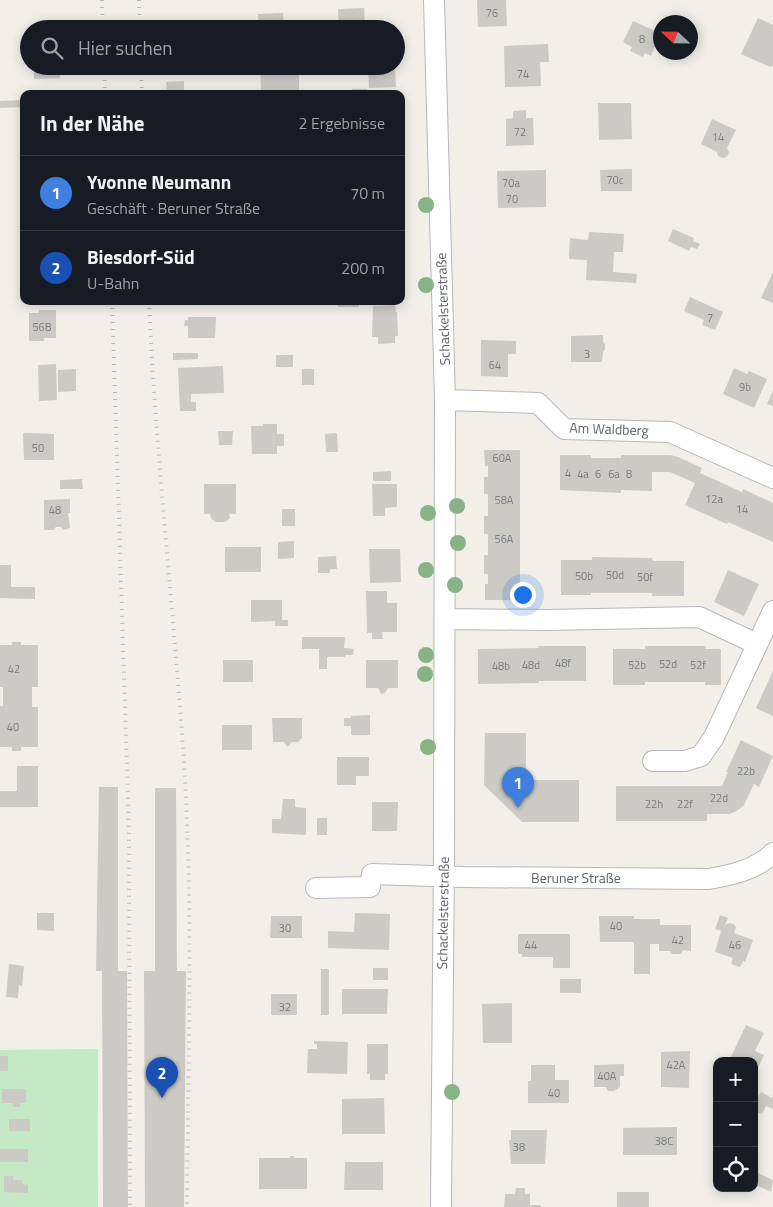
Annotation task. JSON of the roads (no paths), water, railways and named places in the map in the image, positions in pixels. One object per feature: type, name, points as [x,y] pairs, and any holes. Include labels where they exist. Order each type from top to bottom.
[{"type":"street","name":"Schackelsterstraße","points":[[434,0],[445,400],[441,1207]]},
{"type":"street","name":"Am Waldberg","points":[[445,400],[538,403],[564,429],[670,432],[773,478]]},
{"type":"street","points":[[653,761],[685,761],[701,756],[717,731],[773,611]]},
{"type":"street","points":[[444,619],[698,618],[757,644]]},
{"type":"street","name":"Beruner Straße","points":[[316,888],[370,887],[372,874],[444,877],[708,879],[731,875],[751,868],[772,857]]},
{"type":"railway","points":[[102,0],[103,20]]},
{"type":"railway","points":[[139,0],[140,20]]},
{"type":"railway","points":[[104,75],[105,90]]},
{"type":"railway","points":[[141,75],[142,90]]},
{"type":"railway","points":[[112,305],[129,831],[130,1207]]},
{"type":"railway","points":[[149,305],[156,421],[185,779],[189,886],[187,1207]]},
{"type":"place","name":"Yvonne Neumann","points":[[518,808]]},
{"type":"place","name":"Biesdorf-Süd","points":[[162,1098]]}]
